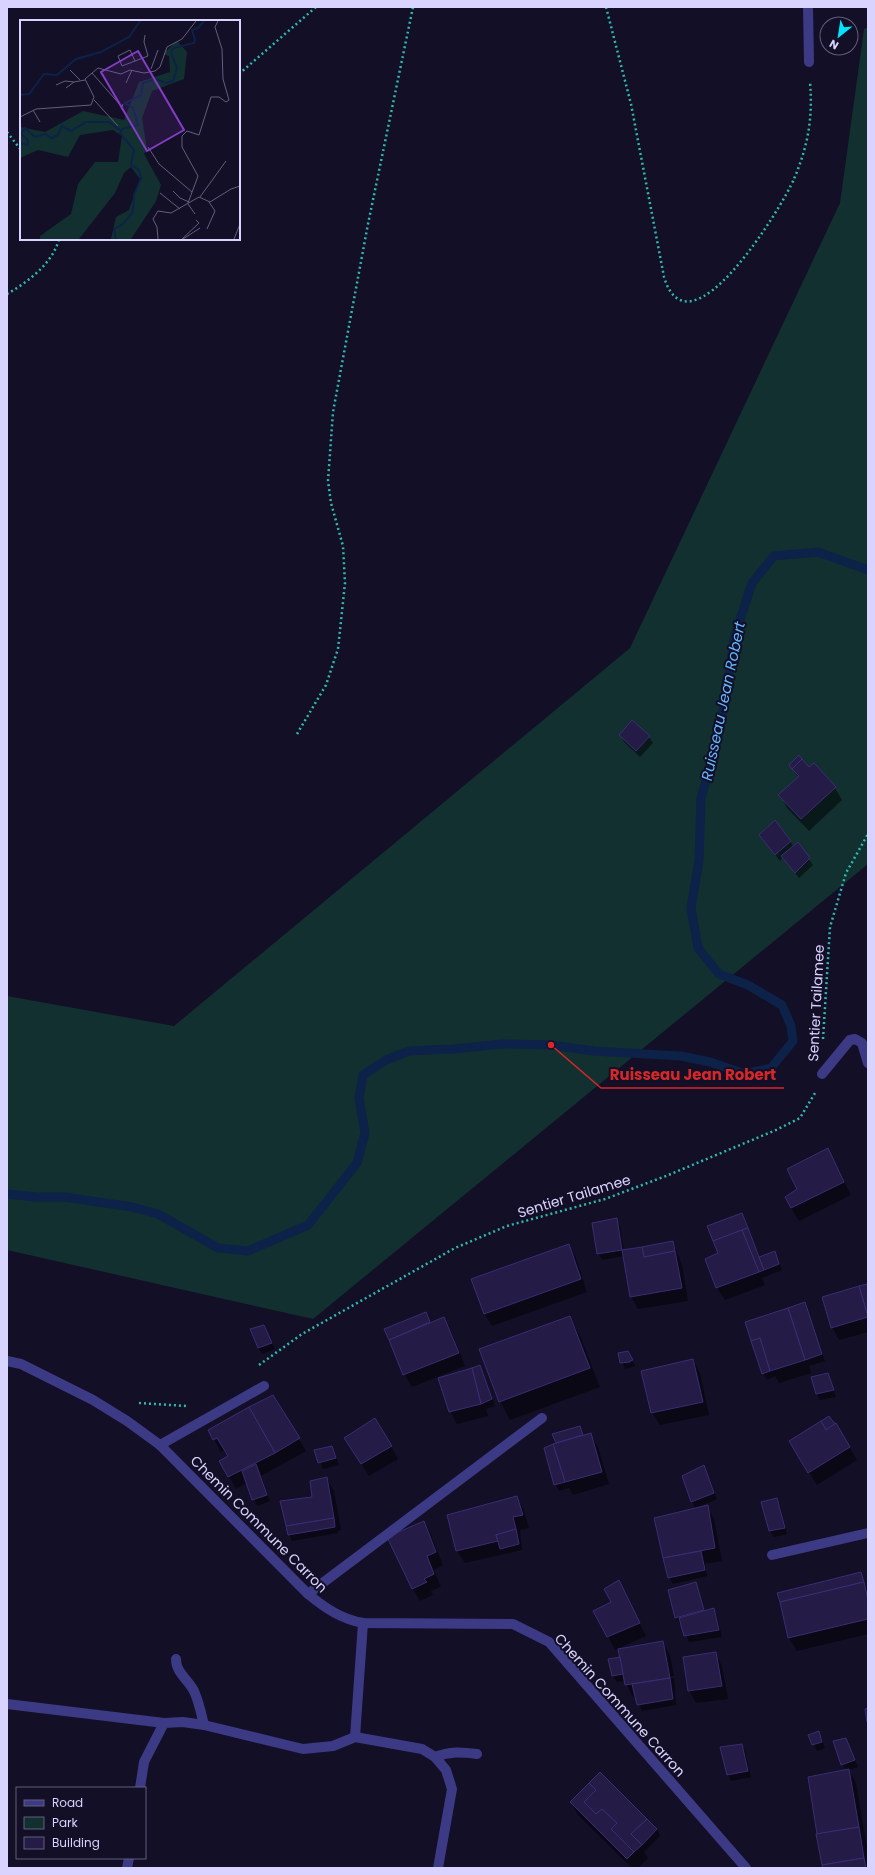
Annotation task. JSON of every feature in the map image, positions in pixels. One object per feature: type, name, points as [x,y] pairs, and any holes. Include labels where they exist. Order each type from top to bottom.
[{"type":"street","points":[[808,7],[809,62]]},
{"type":"street","points":[[822,1074],[850,1040],[855,1039],[862,1043],[868,1063]]},
{"type":"street","name":"Chemin Commune Carron","points":[[7,1361],[22,1364],[93,1400],[127,1421],[160,1445],[308,1594],[334,1613],[348,1620],[363,1623],[513,1624],[549,1642],[746,1868]]},
{"type":"street","points":[[160,1445],[264,1386]]},
{"type":"street","points":[[308,1594],[542,1418]]},
{"type":"street","points":[[772,1554],[868,1533]]},
{"type":"street","points":[[355,1737],[363,1623]]},
{"type":"street","points":[[176,1659],[176,1666],[193,1690],[199,1703],[204,1725]]},
{"type":"street","points":[[7,1704],[164,1723],[183,1722],[204,1725],[303,1749],[333,1746],[355,1737],[422,1749],[435,1757],[446,1770],[452,1789],[438,1868]]},
{"type":"street","points":[[140,1787],[144,1762],[164,1723]]},
{"type":"street","points":[[435,1757],[445,1753],[458,1752],[477,1754]]},
{"type":"path","points":[[240,73],[316,7]]},
{"type":"path","points":[[297,734],[326,685],[338,649],[345,582],[342,546],[331,503],[328,481],[332,412],[368,224],[413,7]]},
{"type":"path","points":[[606,7],[631,104],[664,276],[668,288],[674,296],[684,301],[694,301],[707,294],[727,278],[773,216],[793,180],[807,143],[812,106],[809,62]]},
{"type":"path","points":[[7,132],[20,149]]},
{"type":"path","points":[[7,294],[22,285],[37,272],[50,257],[58,240]]},
{"type":"path","name":"Sentier Tailamee","points":[[254,1369],[302,1334],[455,1248],[507,1226],[604,1199],[666,1176],[800,1118],[814,1098],[822,1074],[830,927],[846,873],[868,834]]},
{"type":"path","points":[[138,1403],[191,1406]]},
{"type":"green space","points":[[868,27],[868,864],[313,1319],[7,1250],[7,996],[174,1026],[630,648],[840,203],[864,29]]},
{"type":"building","points":[[632,720],[650,736],[636,751],[619,735]]},
{"type":"building","points":[[799,755],[802,759],[792,769],[789,765]]},
{"type":"building","points":[[802,759],[809,767],[814,763],[836,787],[801,819],[778,795],[799,776],[792,769]]},
{"type":"building","points":[[775,820],[791,841],[775,855],[759,835]]},
{"type":"building","points":[[798,842],[810,858],[795,873],[781,856]]},
{"type":"building","points":[[828,1148],[844,1182],[791,1208],[785,1197],[797,1189],[787,1169]]},
{"type":"building","points":[[742,1213],[748,1228],[713,1241],[707,1226]]},
{"type":"building","points":[[617,1218],[622,1250],[597,1254],[592,1223]]},
{"type":"building","points":[[748,1228],[764,1270],[759,1272],[742,1230]]},
{"type":"building","points":[[742,1230],[759,1272],[716,1288],[705,1259],[718,1253],[713,1241]]},
{"type":"building","points":[[673,1241],[675,1251],[644,1257],[642,1247]]},
{"type":"building","points":[[569,1244],[581,1279],[484,1314],[471,1279]]},
{"type":"building","points":[[642,1247],[644,1257],[675,1251],[682,1288],[630,1297],[622,1250]]},
{"type":"building","points":[[775,1251],[779,1264],[764,1270],[759,1257]]},
{"type":"building","points":[[867,1284],[868,1288],[868,1317],[859,1286]]},
{"type":"building","points":[[859,1286],[868,1317],[831,1328],[822,1297]]},
{"type":"building","points":[[805,1302],[822,1354],[805,1360],[788,1308]]},
{"type":"building","points":[[788,1308],[805,1360],[770,1371],[760,1338],[751,1341],[745,1322]]},
{"type":"building","points":[[426,1312],[430,1322],[389,1340],[384,1329]]},
{"type":"building","points":[[570,1316],[590,1368],[499,1402],[479,1349]]},
{"type":"building","points":[[444,1317],[459,1353],[403,1375],[389,1340]]},
{"type":"building","points":[[264,1325],[272,1343],[258,1348],[250,1329]]},
{"type":"building","points":[[760,1338],[770,1371],[762,1374],[751,1341]]},
{"type":"building","points":[[628,1351],[633,1360],[630,1362],[620,1363],[618,1353]]},
{"type":"building","points":[[693,1359],[703,1402],[651,1413],[641,1371]]},
{"type":"building","points":[[480,1365],[492,1399],[481,1404],[472,1368]]},
{"type":"building","points":[[472,1368],[481,1404],[449,1412],[438,1378]]},
{"type":"building","points":[[828,1373],[834,1390],[816,1394],[811,1377]]},
{"type":"building","points":[[273,1395],[300,1438],[275,1453],[249,1407]]},
{"type":"building","points":[[249,1407],[275,1453],[228,1477],[219,1461],[228,1456],[217,1438],[213,1440],[208,1430]]},
{"type":"building","points":[[829,1416],[835,1424],[826,1430],[821,1421]]},
{"type":"building","points":[[375,1418],[392,1446],[361,1464],[344,1438]]},
{"type":"building","points":[[821,1421],[826,1430],[836,1423],[850,1447],[808,1473],[789,1441]]},
{"type":"building","points":[[580,1426],[583,1435],[556,1443],[552,1434]]},
{"type":"building","points":[[591,1433],[602,1472],[565,1482],[553,1444]]},
{"type":"building","points":[[553,1444],[565,1482],[554,1485],[544,1448]]},
{"type":"building","points":[[332,1446],[336,1458],[318,1463],[314,1450]]},
{"type":"building","points":[[256,1464],[267,1495],[252,1500],[242,1471]]},
{"type":"building","points":[[704,1465],[714,1493],[691,1502],[682,1476]]},
{"type":"building","points":[[327,1477],[334,1518],[286,1526],[280,1501],[312,1497],[310,1481]]},
{"type":"building","points":[[517,1496],[523,1515],[513,1517],[516,1529],[496,1535],[498,1541],[456,1551],[447,1515]]},
{"type":"building","points":[[777,1498],[785,1528],[769,1531],[761,1502]]},
{"type":"building","points":[[708,1505],[715,1548],[663,1558],[654,1518]]},
{"type":"building","points":[[334,1518],[335,1527],[288,1535],[286,1526]]},
{"type":"building","points":[[424,1521],[436,1552],[427,1556],[434,1574],[424,1579],[427,1582],[412,1589],[387,1537]]},
{"type":"building","points":[[516,1529],[519,1544],[500,1549],[496,1535]]},
{"type":"building","points":[[701,1551],[705,1570],[668,1578],[663,1558]]},
{"type":"building","points":[[861,1572],[864,1582],[780,1602],[777,1593]]},
{"type":"building","points":[[619,1580],[640,1623],[607,1637],[593,1611],[611,1602],[604,1589]]},
{"type":"building","points":[[696,1582],[704,1610],[675,1618],[668,1590]]},
{"type":"building","points":[[864,1582],[868,1600],[868,1619],[788,1638],[780,1602]]},
{"type":"building","points":[[714,1608],[719,1630],[684,1636],[679,1618]]},
{"type":"building","points":[[663,1641],[670,1678],[625,1685],[618,1649]]},
{"type":"building","points":[[716,1652],[722,1686],[688,1691],[683,1657]]},
{"type":"building","points":[[620,1657],[623,1674],[612,1676],[608,1659]]},
{"type":"building","points":[[670,1678],[673,1699],[637,1705],[632,1684]]},
{"type":"building","points":[[868,1708],[868,1722],[867,1722],[865,1709]]},
{"type":"building","points":[[819,1731],[822,1742],[812,1745],[808,1735]]},
{"type":"building","points":[[846,1738],[855,1760],[841,1765],[833,1741]]},
{"type":"building","points":[[742,1744],[748,1771],[727,1775],[720,1747]]},
{"type":"building","points":[[849,1769],[859,1827],[817,1834],[808,1777]]},
{"type":"building","points":[[600,1772],[647,1819],[631,1834],[642,1845],[634,1852],[611,1829],[617,1823],[602,1809],[596,1814],[584,1802],[596,1790],[589,1783]]},
{"type":"building","points":[[589,1783],[596,1790],[584,1802],[596,1814],[602,1809],[617,1823],[611,1829],[634,1852],[627,1859],[570,1802]]},
{"type":"building","points":[[647,1819],[657,1829],[642,1845],[631,1834]]},
{"type":"building","points":[[859,1827],[864,1858],[822,1865],[816,1834]]},
{"type":"building","points":[[864,1858],[866,1868],[823,1868],[822,1865]]},
{"type":"waterway","name":"Ruisseau Jean Robert","points":[[7,1194],[36,1197],[64,1197],[132,1207],[158,1214],[218,1248],[248,1251],[308,1225],[357,1163],[365,1133],[359,1098],[363,1075],[386,1060],[409,1051],[454,1049],[502,1044],[551,1045],[594,1051],[681,1056],[710,1062],[745,1074],[771,1068],[793,1041],[791,1026],[782,1005],[748,985],[719,974],[698,948],[691,908],[699,860],[701,798],[715,751],[726,696],[734,638],[752,583],[774,556],[818,552],[868,570]]},
{"type":"place","name":"Ruisseau Jean Robert","points":[[551,1045]]}]
